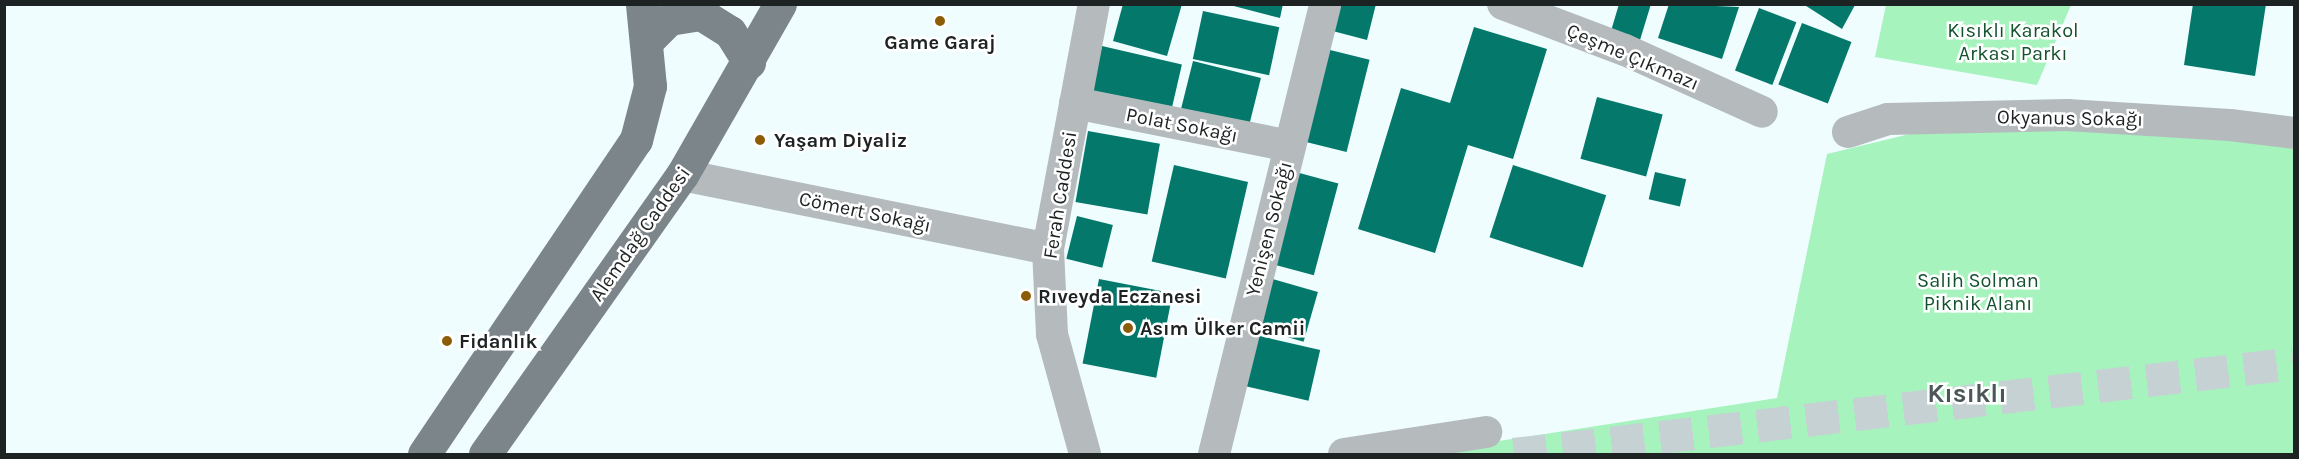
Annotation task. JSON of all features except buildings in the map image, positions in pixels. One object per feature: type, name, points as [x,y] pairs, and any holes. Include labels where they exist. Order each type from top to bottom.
[{"type":"main road","points":[[424,449],[636,140],[650,86],[648,40],[642,4]]},
{"type":"main road","name":"Alemdağ Caddesi","points":[[485,454],[682,175],[749,62],[780,4]]},
{"type":"main road","points":[[648,40],[669,19],[701,14],[730,32],[749,62]]},
{"type":"street","name":"Ferah Caddesi","points":[[1085,454],[1052,334],[1048,249],[1094,4]]},
{"type":"street","name":"Yenişen Sokağı","points":[[1214,454],[1324,4]]},
{"type":"street","name":"Çeşme Çıkmazı","points":[[1503,4],[1625,50],[1762,112]]},
{"type":"street","name":"Polat Sokağı","points":[[1075,103],[1290,146]]},
{"type":"street","name":"Okyanus Sokağı","points":[[1848,132],[1888,119],[2067,115],[2230,125],[2295,134]]},
{"type":"street","name":"Cömert Sokağı","points":[[682,175],[1048,249]]},
{"type":"street","points":[[1344,454],[1486,432]]},
{"type":"green space","name":"Kısıklı Karakol Arkası Parkı","points":[[1886,4],[2071,5],[2037,85],[1875,57]]},
{"type":"green space","name":"Salih Solman Piknik Alanı","points":[[2054,129],[2294,145],[2294,454],[1415,454],[1777,398],[1827,154],[1914,133]]},
{"type":"tunnel","points":[[1514,454],[2294,363]]},
{"type":"place","name":"Game Garaj","points":[[940,21]]},
{"type":"place","name":"Yaşam Diyaliz","points":[[760,140]]},
{"type":"place","name":"Rıveyda Eczanesi","points":[[1026,296]]},
{"type":"place","name":"Asım Ülker Camii","points":[[1128,328]]},
{"type":"place","name":"Fidanlık","points":[[447,341]]},
{"type":"district","name":"Kısıklı","points":[[1967,394]]}]
